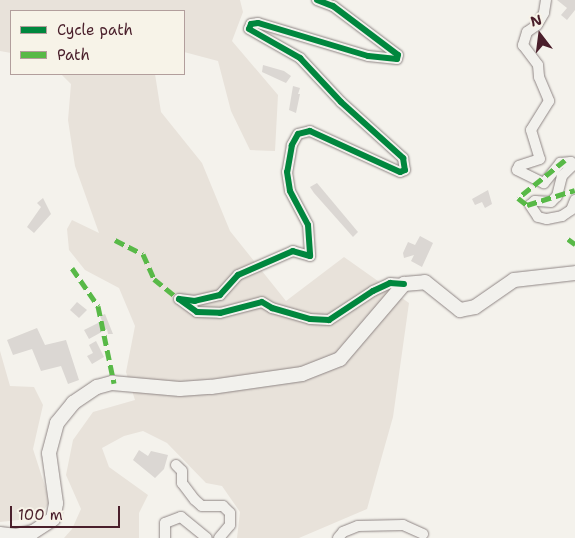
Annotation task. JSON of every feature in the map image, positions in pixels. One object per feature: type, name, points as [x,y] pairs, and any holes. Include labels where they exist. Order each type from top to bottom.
[{"type":"highway","points":[[0,534],[33,532],[53,520],[56,503],[48,467],[52,436],[65,411],[84,394],[112,383],[180,389],[260,382],[302,374],[340,359],[404,284],[426,282],[460,310],[475,307],[514,280],[575,273]]},
{"type":"street","points":[[317,0],[333,6],[398,55],[397,60],[368,56],[258,24],[251,24],[249,29],[300,58],[342,102],[403,158],[405,170],[400,172],[310,131],[298,134],[292,145],[287,172],[290,191],[308,225],[310,256],[293,251],[238,275],[220,295],[195,301],[179,299],[198,312],[220,313],[262,302],[272,308],[310,319],[329,320],[373,291],[390,284],[404,284]]},
{"type":"street","points":[[546,0],[544,13],[537,25],[527,32],[522,44],[538,65],[539,77],[549,101],[532,130],[540,159],[519,166],[517,170],[544,184],[560,163],[566,160],[574,165],[562,176],[557,196],[551,202],[535,201],[530,205],[538,217],[548,219],[562,216],[572,210],[575,200]]},
{"type":"street","points":[[176,465],[182,471],[182,483],[195,500],[202,506],[223,506],[230,513],[230,525],[224,529],[219,538]]},
{"type":"street","points":[[165,538],[165,523],[180,517],[206,538]]},
{"type":"street","points":[[338,538],[343,532],[358,526],[403,525],[424,534]]},
{"type":"shaded area","points":[[0,0],[240,0],[243,12],[232,41],[278,95],[275,151],[250,150],[231,111],[218,61],[185,52],[185,10],[10,10],[10,53],[0,51]]},
{"type":"shaded area","points":[[62,75],[155,75],[161,112],[202,163],[230,231],[286,301],[344,257],[409,303],[393,417],[367,509],[299,538],[237,538],[240,512],[222,486],[206,483],[167,443],[143,431],[124,436],[102,448],[109,467],[148,495],[139,513],[139,538],[64,538],[72,529],[81,509],[66,475],[73,440],[93,412],[135,400],[126,372],[135,326],[119,288],[85,270],[69,250],[67,229],[72,220],[99,233],[75,166],[68,120],[71,84]]},
{"type":"shaded area","points":[[0,351],[10,386],[34,387],[43,405],[33,449],[50,502],[37,518],[0,522]]},
{"type":"building","points":[[557,0],[575,0],[575,10],[567,20],[561,15],[567,8]]},
{"type":"building","points":[[263,65],[284,71],[291,76],[286,83],[262,72]]},
{"type":"building","points":[[293,86],[300,88],[296,113],[289,110]]},
{"type":"building","points":[[317,183],[358,232],[353,237],[310,187]]},
{"type":"building","points":[[488,190],[492,204],[485,208],[482,202],[475,205],[472,199]]},
{"type":"building","points":[[43,198],[51,214],[34,233],[27,227],[41,207],[37,203]]},
{"type":"building","points":[[420,236],[433,243],[422,267],[411,261],[414,255],[404,258],[403,253],[408,242],[415,245]]},
{"type":"building","points":[[77,302],[87,310],[79,318],[70,310]]},
{"type":"building","points":[[105,314],[113,334],[108,334],[107,329],[89,339],[84,330],[102,321],[100,316]]},
{"type":"building","points":[[37,328],[45,345],[66,340],[79,380],[68,384],[61,366],[41,371],[32,349],[13,355],[7,340]]},
{"type":"building","points":[[96,341],[104,357],[92,364],[87,356],[93,353],[89,345]]},
{"type":"building","points":[[139,450],[148,456],[151,451],[168,455],[164,469],[155,478],[133,460]]},
{"type":"marked path","points":[[565,160],[518,198],[527,205],[575,190]]},
{"type":"marked path","points":[[568,239],[575,244]]},
{"type":"marked path","points":[[115,240],[143,254],[154,279],[179,299]]},
{"type":"marked path","points":[[72,268],[98,306],[114,383]]},
{"type":"cycle path","points":[[317,0],[333,6],[398,55],[397,59],[368,56],[258,23],[251,24],[249,29],[300,58],[341,102],[403,158],[405,170],[400,172],[310,131],[298,134],[292,145],[287,172],[290,191],[308,225],[310,256],[293,251],[238,275],[220,295],[195,301],[179,299],[197,312],[220,313],[262,302],[272,308],[310,319],[329,320],[373,291],[390,283],[404,284]]}]
